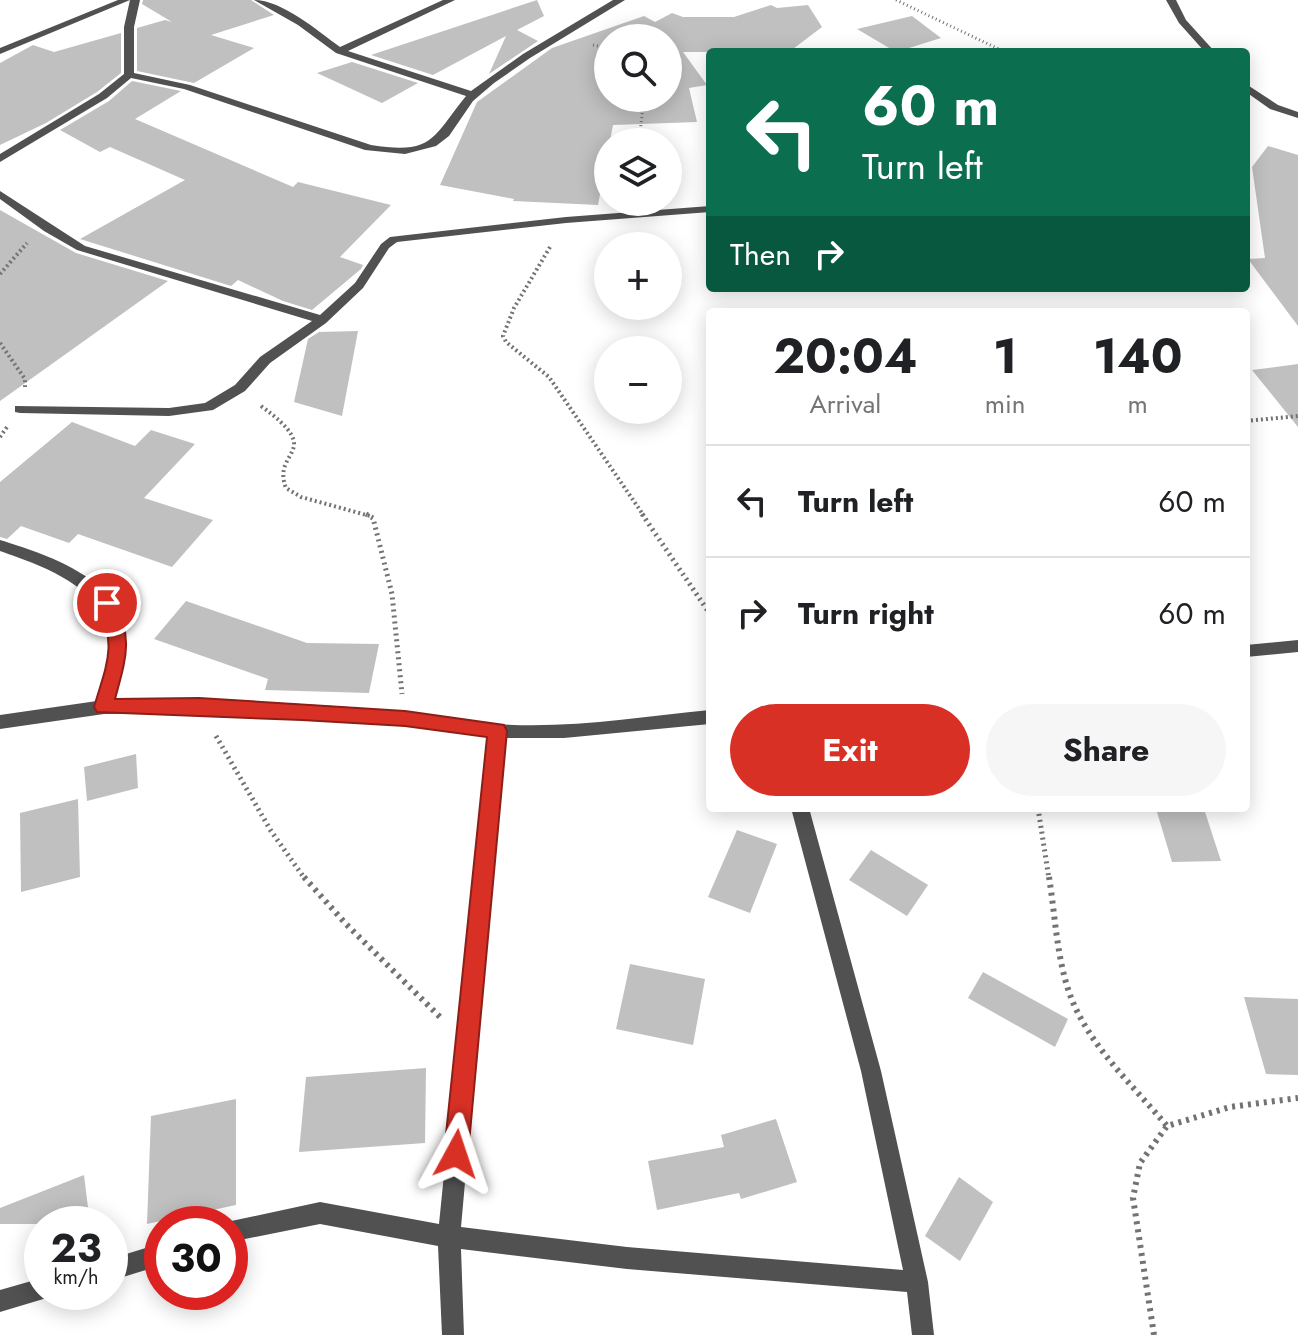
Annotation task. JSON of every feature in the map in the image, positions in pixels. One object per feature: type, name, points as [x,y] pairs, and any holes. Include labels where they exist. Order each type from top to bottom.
[{"type":"street","points":[[0,51],[126,0]]},
{"type":"street","points":[[129,75],[129,27],[135,0]]},
{"type":"street","points":[[259,0],[301,23],[339,51],[472,95]]},
{"type":"street","points":[[339,51],[450,0]]},
{"type":"street","points":[[129,75],[186,87],[369,148],[397,153],[422,147],[440,138],[472,95],[557,37],[620,0]]},
{"type":"street","points":[[1171,0],[1182,21],[1206,48]]},
{"type":"street","points":[[0,159],[103,96],[129,75]]},
{"type":"street","points":[[1250,90],[1274,107],[1298,115]]},
{"type":"street","points":[[0,194],[48,229],[81,248],[322,320]]},
{"type":"street","points":[[20,409],[169,412],[208,407],[240,388],[265,360],[322,320],[359,285],[385,246],[394,239],[566,220],[706,209]]},
{"type":"street","points":[[0,545],[73,574],[107,603],[118,629],[118,653],[104,707]]},
{"type":"street","points":[[1250,651],[1298,646]]},
{"type":"street","points":[[0,722],[104,707],[199,706],[405,719],[497,731],[564,731],[706,717]]},
{"type":"street","points":[[453,1335],[449,1237],[497,731]]},
{"type":"street","points":[[801,812],[871,1071],[917,1282],[923,1335]]},
{"type":"street","points":[[248,1227],[320,1213],[449,1237],[627,1258],[917,1282]]},
{"type":"street","points":[[0,1301],[24,1294]]},
{"type":"path","points":[[896,0],[997,48]]},
{"type":"path","points":[[566,220],[514,308],[503,336],[506,342],[549,377],[706,608]]},
{"type":"path","points":[[0,274],[17,251],[48,229]]},
{"type":"path","points":[[240,388],[293,432],[295,443],[282,478],[286,488],[300,498],[361,509],[373,518],[379,530],[392,594],[405,719]]},
{"type":"path","points":[[1250,421],[1298,416]]},
{"type":"path","points":[[199,706],[265,824],[293,863],[330,908],[383,957],[465,1044]]},
{"type":"path","points":[[1039,812],[1065,977],[1075,1007],[1090,1035],[1167,1126]]},
{"type":"path","points":[[1154,1335],[1133,1198],[1140,1163],[1167,1126],[1230,1107],[1298,1098]]},
{"type":"building","points":[[143,0],[251,0],[274,15],[211,35],[254,48],[194,83],[137,71],[137,28],[165,20],[172,22],[142,4]]},
{"type":"building","points":[[537,0],[544,16],[517,30],[538,41],[489,74],[506,36],[433,75],[371,55]]},
{"type":"building","points":[[771,5],[777,8],[808,5],[822,27],[794,48],[706,48],[706,52],[683,52],[706,84],[689,88],[697,122],[594,128],[594,205],[513,201],[440,185],[477,102],[552,48],[594,33],[594,112],[682,112],[682,24],[621,24],[644,16],[655,22],[672,13],[683,17],[734,17]]},
{"type":"building","points":[[912,16],[941,38],[909,48],[889,48],[857,29]]},
{"type":"building","points":[[121,33],[121,73],[97,92],[46,123],[0,145],[0,63],[33,45],[54,52]]},
{"type":"building","points":[[352,62],[418,83],[382,103],[317,73]]},
{"type":"building","points":[[132,81],[181,91],[135,119],[293,187],[298,182],[391,205],[340,257],[363,265],[361,269],[312,310],[283,301],[238,280],[231,286],[80,239],[185,180],[110,147],[100,152],[60,130],[109,101]]},
{"type":"building","points":[[1268,146],[1298,155],[1298,326],[1250,262],[1250,259],[1265,258],[1252,167]]},
{"type":"building","points":[[0,210],[76,253],[168,281],[0,401]]},
{"type":"building","points":[[358,331],[342,416],[294,402],[308,339],[319,332]]},
{"type":"building","points":[[1298,364],[1298,427],[1252,370]]},
{"type":"building","points":[[72,422],[135,446],[151,430],[195,444],[144,498],[213,520],[172,567],[78,534],[69,543],[21,526],[7,539],[0,537],[0,482]]},
{"type":"building","points":[[186,601],[307,643],[379,644],[369,693],[265,690],[268,679],[154,639]]},
{"type":"building","points":[[136,754],[138,788],[87,801],[84,767]]},
{"type":"building","points":[[78,799],[80,877],[21,892],[20,813]]},
{"type":"building","points":[[1157,812],[1205,812],[1221,861],[1172,862]]},
{"type":"building","points":[[737,830],[777,844],[750,913],[708,897]]},
{"type":"building","points":[[871,850],[928,885],[907,916],[849,880]]},
{"type":"building","points":[[630,964],[705,979],[693,1045],[616,1029]]},
{"type":"building","points":[[983,972],[1068,1019],[1055,1047],[968,998]]},
{"type":"building","points":[[1244,997],[1298,999],[1298,1075],[1266,1074]]},
{"type":"building","points":[[426,1068],[425,1143],[299,1152],[306,1077]]},
{"type":"building","points":[[236,1099],[236,1205],[148,1206],[151,1116]]},
{"type":"building","points":[[776,1119],[797,1182],[741,1199],[739,1193],[657,1210],[648,1161],[724,1147],[721,1135]]},
{"type":"building","points":[[84,1175],[88,1206],[24,1206],[24,1224],[0,1224],[0,1208]]},
{"type":"building","points":[[959,1177],[993,1202],[960,1261],[925,1236]]},
{"type":"route","points":[[107,603],[118,629],[118,653],[104,707],[199,706],[302,712],[405,719],[497,731],[456,1154]]}]
